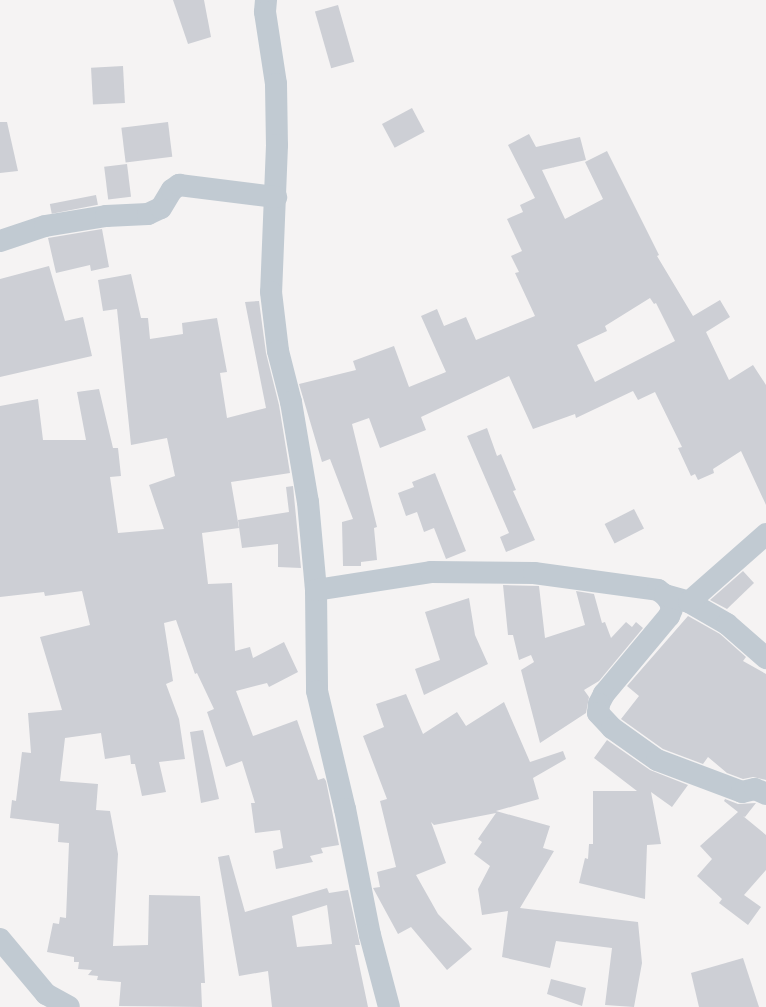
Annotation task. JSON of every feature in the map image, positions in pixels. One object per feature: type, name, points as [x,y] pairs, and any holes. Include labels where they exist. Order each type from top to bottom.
[{"type":"street","points":[[266,0],[265,12],[276,84],[276,197],[271,292],[278,351],[291,402],[308,502],[316,590],[317,691],[345,809],[370,935],[389,1007]]},
{"type":"street","points":[[0,241],[45,226],[106,216],[148,214],[161,208],[172,190],[179,185],[276,197]]},
{"type":"street","points":[[690,602],[766,534]]},
{"type":"street","points":[[316,590],[431,572],[534,573],[658,590],[665,594],[690,602],[727,624],[766,658]]},
{"type":"street","points":[[665,594],[672,609],[669,616],[604,694],[599,704],[598,713],[612,728],[658,760],[704,776],[742,792],[755,789],[766,794]]},
{"type":"street","points":[[0,940],[46,994],[69,1007]]},
{"type":"building","points":[[173,0],[204,0],[211,37],[188,44]]},
{"type":"building","points":[[338,5],[354,62],[331,68],[315,12]]},
{"type":"building","points":[[123,66],[125,103],[93,105],[91,68]]},
{"type":"building","points":[[412,108],[425,132],[395,148],[382,124]]},
{"type":"building","points":[[0,122],[7,122],[18,171],[0,173]]},
{"type":"building","points":[[168,122],[172,157],[126,162],[121,128]]},
{"type":"building","points":[[529,134],[536,147],[580,137],[586,160],[542,170],[565,219],[603,199],[585,162],[607,151],[659,255],[657,256],[693,316],[720,300],[730,317],[706,332],[729,380],[753,365],[766,385],[766,505],[741,451],[713,469],[714,473],[698,480],[695,474],[691,476],[678,448],[682,447],[655,392],[638,400],[633,391],[576,418],[575,414],[533,429],[509,376],[421,417],[426,430],[380,448],[369,418],[352,424],[377,527],[374,528],[377,560],[361,562],[361,566],[343,566],[342,522],[353,519],[330,459],[322,462],[299,384],[356,370],[353,361],[394,346],[409,387],[446,372],[421,316],[437,309],[444,326],[466,317],[476,340],[535,316],[515,273],[519,272],[511,256],[522,251],[507,219],[523,212],[520,205],[535,198],[508,145]],"holes":[[[650,298],[654,304],[656,303],[675,341],[595,382],[577,345],[607,331],[605,326]]]},
{"type":"building","points":[[127,164],[131,197],[108,200],[104,167]]},
{"type":"building","points":[[96,195],[98,205],[52,214],[50,204]]},
{"type":"building","points":[[102,229],[109,267],[91,271],[90,265],[56,273],[48,238]]},
{"type":"building","points":[[49,266],[65,321],[83,317],[92,356],[0,377],[0,279]]},
{"type":"building","points":[[131,274],[141,318],[148,318],[150,339],[183,334],[182,323],[217,318],[227,372],[220,373],[227,418],[266,408],[245,302],[259,301],[266,353],[279,405],[290,473],[231,482],[239,528],[202,533],[208,584],[232,583],[235,651],[250,647],[253,658],[284,642],[298,672],[269,687],[267,683],[236,691],[253,736],[297,720],[318,780],[324,778],[326,781],[339,845],[321,848],[323,853],[310,856],[313,862],[276,869],[273,851],[283,848],[280,830],[255,833],[251,803],[255,803],[242,761],[226,767],[207,712],[214,709],[197,673],[195,674],[176,620],[164,623],[173,681],[166,684],[179,719],[185,759],[159,762],[166,792],[142,796],[135,764],[131,764],[130,755],[105,759],[101,733],[65,738],[60,781],[98,784],[96,810],[110,811],[118,854],[113,946],[148,945],[149,895],[200,896],[205,983],[201,983],[202,1007],[119,1006],[121,982],[97,980],[98,976],[88,975],[92,970],[78,969],[79,962],[74,962],[74,957],[47,952],[53,923],[59,924],[60,917],[66,918],[69,843],[58,842],[59,824],[10,818],[12,800],[16,801],[22,752],[31,753],[28,713],[62,710],[40,637],[90,625],[82,591],[45,596],[44,592],[0,597],[0,406],[38,399],[43,440],[86,440],[77,392],[99,389],[113,448],[118,448],[121,476],[110,477],[118,533],[164,529],[149,485],[175,476],[167,438],[131,445],[117,309],[103,311],[98,280]]},
{"type":"building","points":[[487,428],[497,456],[501,454],[516,490],[513,491],[535,540],[506,552],[500,537],[509,533],[467,436]]},
{"type":"building","points":[[435,473],[466,551],[446,559],[434,528],[424,532],[417,512],[406,516],[398,493],[414,487],[412,482]]},
{"type":"building","points":[[293,486],[301,568],[278,567],[278,544],[242,548],[238,520],[289,512],[286,487]]},
{"type":"building","points":[[634,509],[644,529],[615,544],[605,524]]},
{"type":"building","points":[[743,571],[754,583],[727,609],[710,600]]},
{"type":"building","points":[[503,585],[539,586],[545,638],[585,625],[576,591],[594,594],[602,623],[605,622],[611,638],[626,622],[632,627],[636,622],[643,628],[599,681],[584,690],[589,697],[586,713],[540,743],[521,670],[534,662],[531,655],[519,660],[513,635],[508,635]]},
{"type":"building","points":[[469,598],[475,635],[488,664],[424,695],[415,669],[440,660],[425,612]]},
{"type":"building","points":[[688,616],[720,634],[746,657],[743,661],[766,674],[766,780],[753,777],[743,779],[727,773],[708,757],[703,764],[663,749],[621,719],[639,696],[627,686]]},
{"type":"building","points":[[406,694],[423,734],[457,712],[466,726],[504,702],[530,762],[563,751],[566,759],[533,778],[539,799],[496,811],[550,826],[543,848],[554,851],[520,908],[638,922],[642,963],[634,1007],[605,1005],[612,948],[556,941],[550,968],[502,957],[508,911],[482,915],[478,889],[490,866],[474,854],[482,842],[478,839],[496,813],[434,825],[431,822],[446,863],[416,875],[438,914],[472,949],[447,970],[411,927],[398,934],[373,888],[380,887],[377,872],[396,867],[380,801],[387,799],[363,736],[384,727],[376,704]]},
{"type":"building","points":[[203,730],[219,799],[201,803],[190,732]]},
{"type":"building","points":[[607,740],[650,770],[688,785],[672,807],[651,792],[661,844],[647,845],[645,899],[579,883],[585,858],[588,859],[589,844],[593,844],[593,791],[637,791],[594,758]]},
{"type":"building","points":[[725,799],[738,804],[756,803],[745,817],[743,816],[766,835],[766,870],[744,895],[761,907],[748,925],[719,903],[722,899],[697,876],[712,859],[700,846],[738,812],[724,801]]},
{"type":"building","points":[[229,855],[245,912],[327,888],[329,893],[348,890],[360,945],[355,945],[368,1007],[272,1007],[268,971],[239,976],[218,857]],"holes":[[[327,905],[332,944],[297,947],[292,916]]]},
{"type":"building","points":[[743,958],[759,1007],[699,1007],[691,973]]},
{"type":"building","points":[[551,979],[586,988],[582,1006],[547,994]]}]
